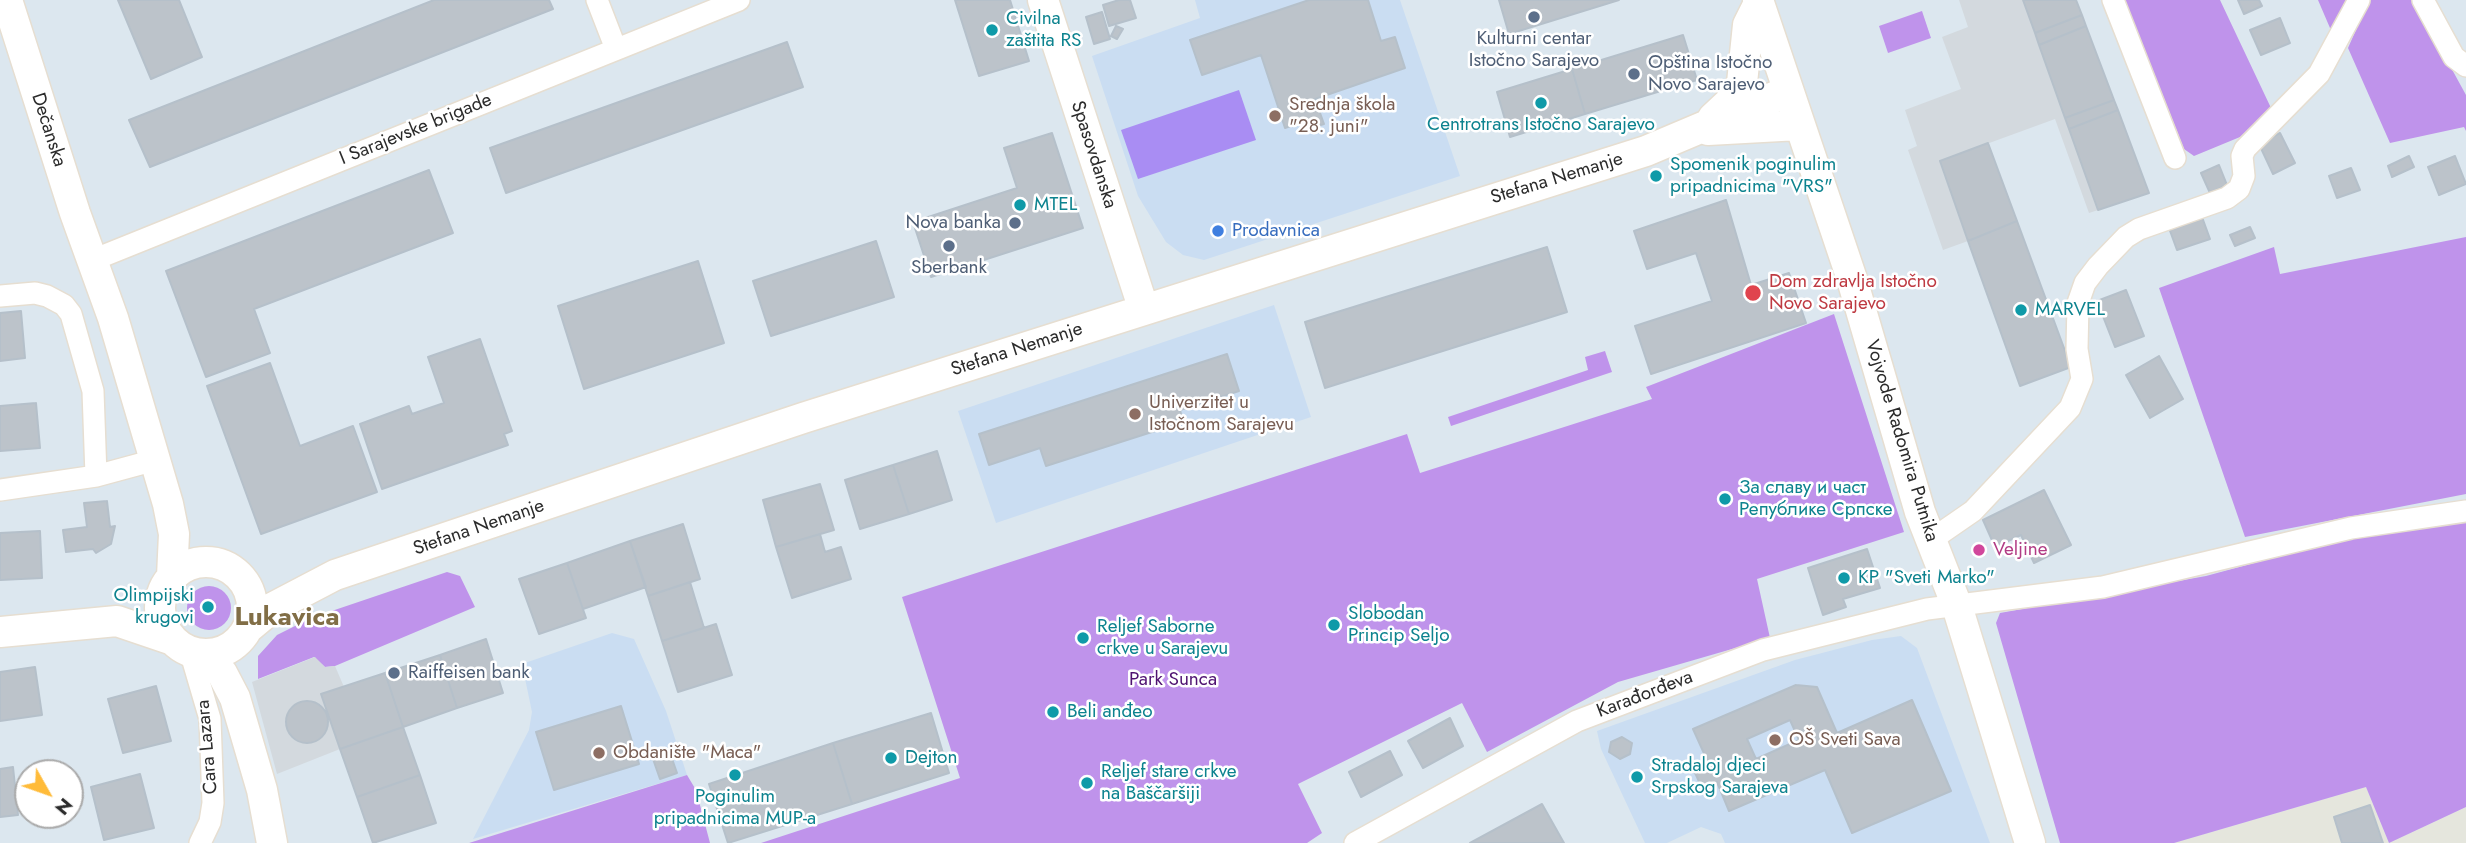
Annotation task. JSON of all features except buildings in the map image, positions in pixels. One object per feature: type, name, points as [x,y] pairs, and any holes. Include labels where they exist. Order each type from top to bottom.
[{"type":"main road","name":"Dečanska","points":[[7,0],[75,213],[93,260],[168,504],[174,534],[168,583]]},
{"type":"main road","name":"Spasovdanska","points":[[1044,0],[1144,310]]},
{"type":"main road","name":"Vojvode Radomira Putnika","points":[[1759,1],[1851,276],[1931,540],[1957,606],[2030,843]]},
{"type":"main road","points":[[1701,130],[1729,103],[1742,83],[1748,25],[1759,1]]},
{"type":"main road","name":"Stefana Nemanje","points":[[244,634],[272,608],[335,575],[803,418],[1376,234],[1566,177],[1701,130],[1788,91]]},
{"type":"main road","name":"Stefana Nemanje","points":[[1701,130],[1799,125]]},
{"type":"main road","points":[[117,621],[188,648],[223,651],[244,634],[253,604],[234,573],[191,533],[168,504]]},
{"type":"main road","points":[[0,632],[117,621],[136,612],[168,583],[196,563],[234,573]]},
{"type":"main road","name":"Stefana Nemanje","points":[[234,573],[289,582],[335,575]]},
{"type":"main road","points":[[168,583],[161,616],[188,648]]},
{"type":"main road","name":"Cara Lazara","points":[[235,698],[236,657],[244,634]]},
{"type":"main road","name":"Cara Lazara","points":[[188,648],[222,673],[235,698],[262,790],[272,843]]},
{"type":"street","points":[[597,0],[616,49]]},
{"type":"street","name":"I Sarajevske brigade","points":[[93,260],[739,0]]},
{"type":"street","points":[[2113,0],[2175,158]]},
{"type":"street","points":[[1931,540],[1973,511],[2070,408],[2081,379],[2077,349],[2078,303],[2085,284],[2098,266],[2126,237],[2139,229],[2227,198],[2239,190],[2244,176],[2242,163],[2245,149],[2319,74],[2359,0]]},
{"type":"street","points":[[2423,0],[2454,57],[2466,66]]},
{"type":"street","points":[[0,296],[36,293],[64,305],[71,314],[93,391],[96,476]]},
{"type":"street","points":[[0,490],[96,476],[155,460]]},
{"type":"street","name":"Karađorđeva","points":[[1355,843],[1604,709],[1763,650],[1927,610],[2103,587],[2351,527],[2466,511]]},
{"type":"street","name":"Cara Lazara","points":[[188,648],[199,673],[209,719],[213,803],[210,822],[200,843]]},
{"type":"shaded area","name":"Srednja škola \"28. juni\"","points":[[1195,0],[1400,0],[1460,176],[1204,260],[1183,255],[1166,242],[1138,196],[1092,56],[1200,18]]},
{"type":"shaded area","points":[[1959,0],[2023,0],[2098,210],[2089,213],[2055,119],[1940,161],[1968,241],[1943,250],[1908,150],[1917,146],[1905,110],[1961,89],[1942,37],[1968,27]]},
{"type":"shaded area","points":[[1239,90],[1256,140],[1138,179],[1121,130]]},
{"type":"shaded area","name":"Univerzitet u Istočnom Sarajevu","points":[[1274,305],[1311,417],[996,523],[958,411]]},
{"type":"shaded area","name":"Obdanište \"Maca\"","points":[[612,633],[634,639],[666,711],[687,775],[473,839],[529,730],[532,712],[522,664]]},
{"type":"shaded area","name":"OŠ Sveti Sava","points":[[1901,636],[1917,648],[1990,843],[1725,843],[1721,834],[1701,827],[1667,843],[1645,843],[1601,749],[1597,731],[1795,660],[1872,640]]},
{"type":"shaded area","points":[[315,657],[325,667],[335,666],[344,687],[340,749],[277,774],[252,682]],"holes":[[[299,701],[320,704],[328,716],[326,731],[310,743],[291,736],[285,723],[289,710]]]},
{"type":"shaded area","points":[[2366,787],[2389,843],[2174,843]]},
{"type":"shaded area","points":[[2466,807],[2466,843],[2389,843]]},
{"type":"green space","points":[[2125,0],[2220,0],[2271,108],[2240,137],[2194,156],[2184,149]]},
{"type":"green space","points":[[2318,0],[2348,0],[2333,35]]},
{"type":"green space","points":[[2369,0],[2414,0],[2466,95],[2466,131],[2464,127],[2390,143],[2348,48]]},
{"type":"green space","points":[[1922,11],[1931,38],[1888,53],[1879,26]]},
{"type":"green space","points":[[2466,237],[2466,494],[2245,537],[2159,288],[2274,247],[2280,274]]},
{"type":"green space","name":"Park Sunca","points":[[1834,314],[1904,532],[1757,579],[1770,638],[1618,682],[1487,752],[1462,703],[1298,784],[1322,833],[1307,843],[761,843],[960,778],[902,597],[1407,434],[1420,473],[1652,399],[1646,387]]},
{"type":"green space","points":[[1605,351],[1612,372],[1451,426],[1448,417],[1588,370],[1585,357]]},
{"type":"green space","points":[[2466,520],[2466,807],[2389,843],[2366,787],[2174,843],[2060,843],[1996,623],[2000,613],[2206,576],[2380,529]]},
{"type":"green space","points":[[447,572],[460,576],[475,607],[335,666],[325,667],[314,657],[258,679],[258,656],[277,635],[311,618]]},
{"type":"green space","points":[[209,586],[218,587],[225,592],[230,599],[230,617],[225,624],[218,629],[209,630],[200,629],[193,624],[188,617],[187,608],[188,599],[193,592],[200,587]]},
{"type":"green space","points":[[687,775],[696,790],[710,843],[469,843]]},
{"type":"place","name":"Kulturni centar Istočno Sarajevo","points":[[1534,17]]},
{"type":"place","name":"Civilna zaštita RS","points":[[992,30]]},
{"type":"place","name":"Opština Istočno Novo Sarajevo","points":[[1634,74]]},
{"type":"place","name":"Centrotrans Istočno Sarajevo","points":[[1541,103]]},
{"type":"place","name":"Srednja škola \"28. juni\"","points":[[1275,116]]},
{"type":"place","name":"Spomenik poginulim pripadnicima \"VRS\"","points":[[1656,176]]},
{"type":"place","name":"MTEL","points":[[1020,205]]},
{"type":"place","name":"Nova banka","points":[[1015,223]]},
{"type":"place","name":"Prodavnica","points":[[1218,231]]},
{"type":"place","name":"Sberbank","points":[[949,246]]},
{"type":"place","name":"Dom zdravlja Istočno Novo Sarajevo","points":[[1753,293]]},
{"type":"place","name":"MARVEL","points":[[2021,310]]},
{"type":"place","name":"Univerzitet u Istočnom Sarajevu","points":[[1135,414]]},
{"type":"place","name":"За славу и част Републике Српске","points":[[1725,499]]},
{"type":"place","name":"Veljine","points":[[1979,550]]},
{"type":"place","name":"KP \"Sveti Marko\"","points":[[1844,578]]},
{"type":"place","name":"Olimpijski krugovi","points":[[208,607]]},
{"type":"place","name":"Slobodan Princip Seljo","points":[[1334,625]]},
{"type":"place","name":"Reljef Saborne crkve u Sarajevu","points":[[1083,638]]},
{"type":"place","name":"Raiffeisen bank","points":[[394,673]]},
{"type":"place","name":"Beli anđeo","points":[[1053,712]]},
{"type":"place","name":"OŠ Sveti Sava","points":[[1775,740]]},
{"type":"place","name":"Obdanište \"Maca\"","points":[[599,753]]},
{"type":"place","name":"Dejton","points":[[891,758]]},
{"type":"place","name":"Poginulim pripadnicima MUP-a","points":[[735,775]]},
{"type":"place","name":"Stradaloj djeci Srpskog Sarajeva","points":[[1637,777]]},
{"type":"place","name":"Reljef stare crkve na Baščaršiji","points":[[1087,783]]},
{"type":"district","name":"Lukavica","points":[[287,619]]}]
